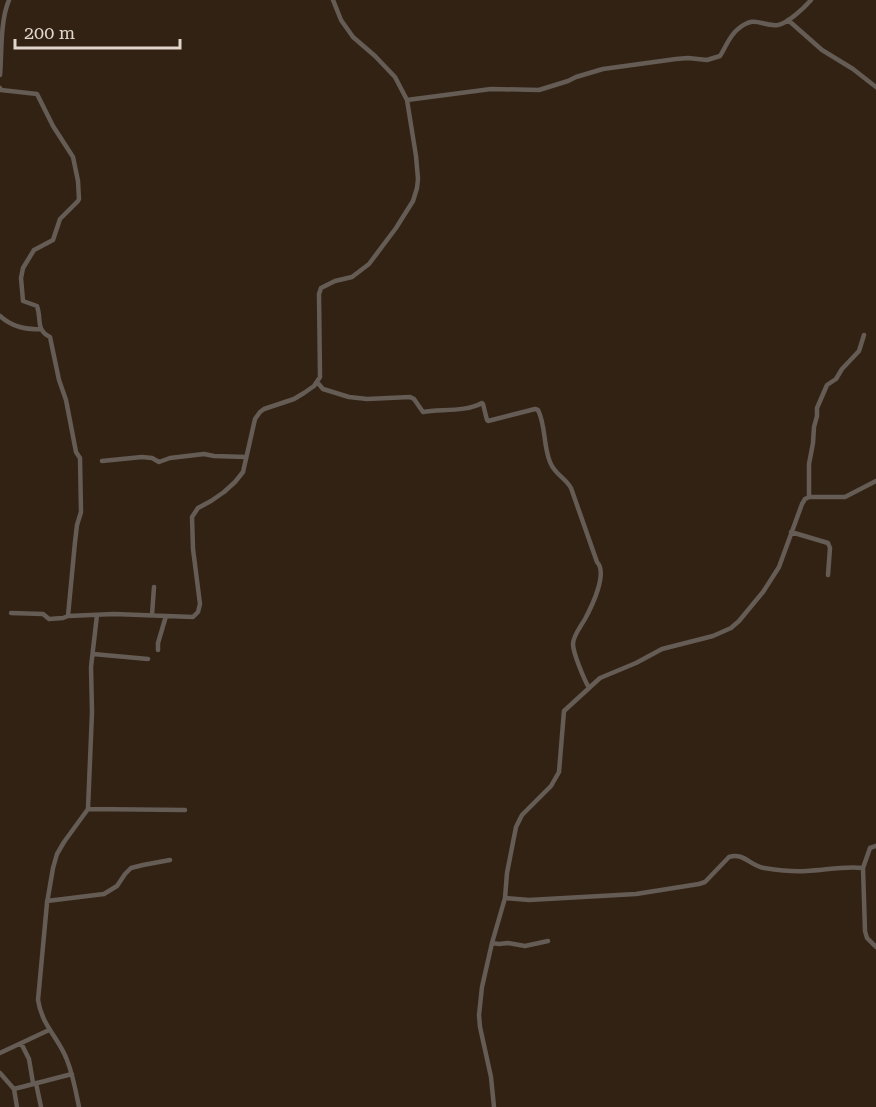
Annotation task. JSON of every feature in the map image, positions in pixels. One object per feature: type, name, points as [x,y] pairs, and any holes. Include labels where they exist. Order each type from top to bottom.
[{"type":"street","points":[[0,75],[0,44],[4,13],[9,0]]},
{"type":"street","points":[[11,613],[43,614],[49,619],[97,615],[152,615],[187,618],[193,617],[198,612],[200,604],[193,549],[192,517],[198,508],[218,497],[243,472],[255,419],[260,412],[294,399],[318,382],[320,377],[319,294],[321,288],[335,281],[352,277],[369,264],[396,228],[413,201],[417,188],[416,156],[407,100],[395,76],[353,37],[341,20],[333,0]]},
{"type":"street","points":[[407,100],[491,89],[539,90],[589,73],[619,66],[676,59],[707,60],[720,56],[739,27],[748,23],[762,22],[778,25],[788,20],[811,0]]},
{"type":"street","points":[[788,20],[822,50],[853,69],[876,87]]},
{"type":"street","points":[[0,89],[37,94],[53,126],[73,157],[78,181],[78,201],[60,219],[53,240],[32,253],[21,273],[22,298],[26,303],[38,307],[42,333],[50,337],[58,380],[66,400],[75,452],[80,458],[81,512],[77,525],[68,616]]},
{"type":"street","points":[[0,316],[20,328],[41,329]]},
{"type":"street","points":[[809,497],[809,464],[817,408],[825,388],[836,379],[859,351],[864,335]]},
{"type":"street","points":[[318,382],[323,389],[349,397],[367,399],[410,397],[423,412],[456,410],[483,404],[488,421],[538,410],[543,421],[548,458],[554,471],[567,481],[571,488],[600,565],[598,591],[573,641],[573,647],[588,688]]},
{"type":"street","points":[[102,461],[142,457],[152,458],[159,462],[170,458],[204,454],[246,457]]},
{"type":"street","points":[[494,1107],[491,1077],[480,1027],[482,987],[505,898],[507,873],[516,828],[522,815],[551,786],[559,772],[564,711],[600,678],[662,649],[713,636],[731,628],[764,592],[779,567],[805,499],[845,497],[876,481]]},
{"type":"street","points":[[791,532],[828,543],[830,548],[828,575]]},
{"type":"street","points":[[152,615],[154,587]]},
{"type":"street","points":[[79,1107],[68,1061],[49,1030],[40,1011],[38,1000],[47,901],[57,854],[88,809],[92,712],[91,667],[97,615]]},
{"type":"street","points":[[158,650],[166,616]]},
{"type":"street","points":[[93,654],[148,659]]},
{"type":"street","points":[[88,809],[185,810]]},
{"type":"street","points":[[876,846],[870,848],[863,868],[865,931],[867,938],[876,947]]},
{"type":"street","points":[[505,898],[529,900],[636,894],[699,884],[705,882],[729,857],[735,856],[741,856],[755,866],[781,870],[863,868]]},
{"type":"street","points":[[47,901],[104,894],[117,886],[131,868],[171,860]]},
{"type":"street","points":[[492,943],[525,946],[548,941]]},
{"type":"street","points":[[0,1053],[49,1030]]},
{"type":"street","points":[[21,1043],[29,1059],[40,1107]]},
{"type":"street","points":[[0,1073],[14,1089],[17,1107]]},
{"type":"street","points":[[14,1089],[72,1074]]}]
